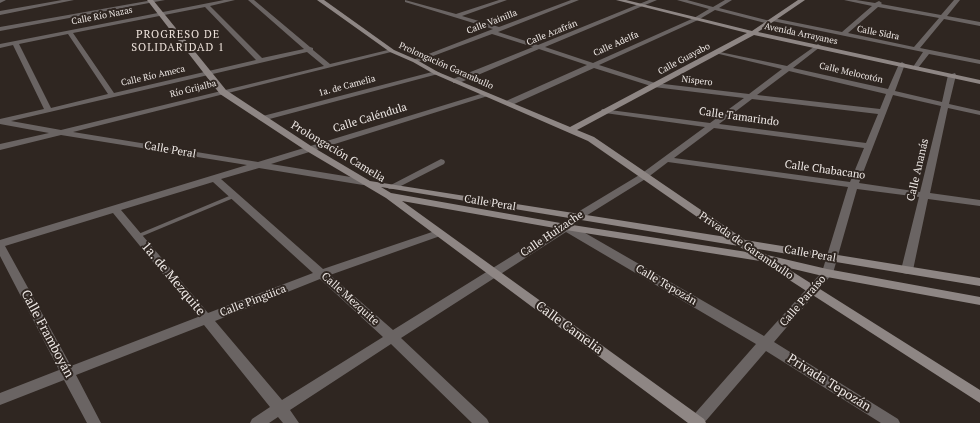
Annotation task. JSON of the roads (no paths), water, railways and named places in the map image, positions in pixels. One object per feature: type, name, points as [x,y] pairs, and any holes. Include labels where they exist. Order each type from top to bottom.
[{"type":"main road","name":"Prolongación Garambullo","points":[[320,0],[392,52],[415,61],[436,73],[509,103]]},
{"type":"main road","name":"Avenida Arrayanes","points":[[619,0],[753,33],[980,82]]},
{"type":"main road","name":"Calle Guayabo","points":[[571,130],[753,33],[802,0]]},
{"type":"main road","name":"Prolongación Camelia","points":[[149,1],[223,92],[262,119],[363,182]]},
{"type":"main road","name":"Privada de Garambullo","points":[[509,103],[591,139],[763,258],[980,397]]},
{"type":"main road","name":"Calle Peral","points":[[363,182],[390,192],[566,227],[763,258],[827,273],[980,301]]},
{"type":"main road","name":"Prolongación Camelia","points":[[390,192],[439,233]]},
{"type":"main road","name":"Calle Peral","points":[[390,192],[577,217],[740,242],[980,282]]},
{"type":"main road","name":"Calle Camelia","points":[[439,233],[697,422]]},
{"type":"street","points":[[0,13],[71,0]]},
{"type":"street","points":[[3,28],[149,1],[162,0]]},
{"type":"street","name":"Calle Río Nazas","points":[[0,46],[232,0]]},
{"type":"street","points":[[251,0],[328,66]]},
{"type":"street","points":[[456,16],[504,0]]},
{"type":"street","name":"Calle Vainilla","points":[[415,61],[576,0]]},
{"type":"street","name":"Calle Azafrán","points":[[456,81],[543,47],[654,0]]},
{"type":"street","name":"Calle Sidra","points":[[680,0],[771,21],[980,62]]},
{"type":"street","name":"Calle Adelfa","points":[[509,103],[696,19],[729,0]]},
{"type":"street","points":[[847,0],[980,24]]},
{"type":"street","points":[[843,35],[883,0]]},
{"type":"street","points":[[916,49],[957,0]]},
{"type":"street","name":"Nispero","points":[[407,1],[456,16],[654,85],[883,112]]},
{"type":"street","points":[[56,3],[66,16]]},
{"type":"street","points":[[206,5],[261,60]]},
{"type":"street","points":[[69,32],[112,95]]},
{"type":"street","points":[[15,43],[48,110]]},
{"type":"street","name":"Calle Huizache","points":[[257,423],[566,227],[577,217],[644,176],[818,46]]},
{"type":"street","name":"Calle Río Ameca","points":[[0,122],[208,72],[311,50]]},
{"type":"street","name":"Río Grijalba","points":[[0,147],[328,66],[392,52]]},
{"type":"street","name":"Calle Melocotón","points":[[717,52],[980,113]]},
{"type":"street","points":[[916,67],[928,52]]},
{"type":"street","name":"Calle Paraíso","points":[[697,422],[827,273],[853,186],[902,64]]},
{"type":"street","name":"1a. de Camelia","points":[[262,119],[436,73]]},
{"type":"street","name":"Calle Ananás","points":[[907,270],[952,76]]},
{"type":"street","name":"Calle Caléndula","points":[[0,245],[115,208],[259,165],[308,148],[487,95]]},
{"type":"street","name":"Calle Tamarindo","points":[[605,112],[869,146]]},
{"type":"street","name":"Calle Peral","points":[[0,122],[363,182]]},
{"type":"street","name":"Calle Chabacano","points":[[666,159],[980,203]]},
{"type":"street","points":[[390,192],[441,162]]},
{"type":"street","name":"Calle Mezquite","points":[[214,178],[392,337],[482,423]]},
{"type":"street","name":"1a. de Mezquite","points":[[115,208],[292,423]]},
{"type":"street","name":"Calle Tepozán","points":[[566,227],[766,344]]},
{"type":"street","name":"Calle Pingüica","points":[[0,399],[322,274],[439,233]]},
{"type":"street","name":"Calle Framboyán","points":[[0,245],[94,423]]},
{"type":"street","name":"Privada Tepozán","points":[[766,344],[893,423]]},
{"type":"lane","points":[[138,236],[234,196]]},
{"type":"district","name":"PROGRESO DE SOLIDARIDAD 1","points":[[178,41]]}]
